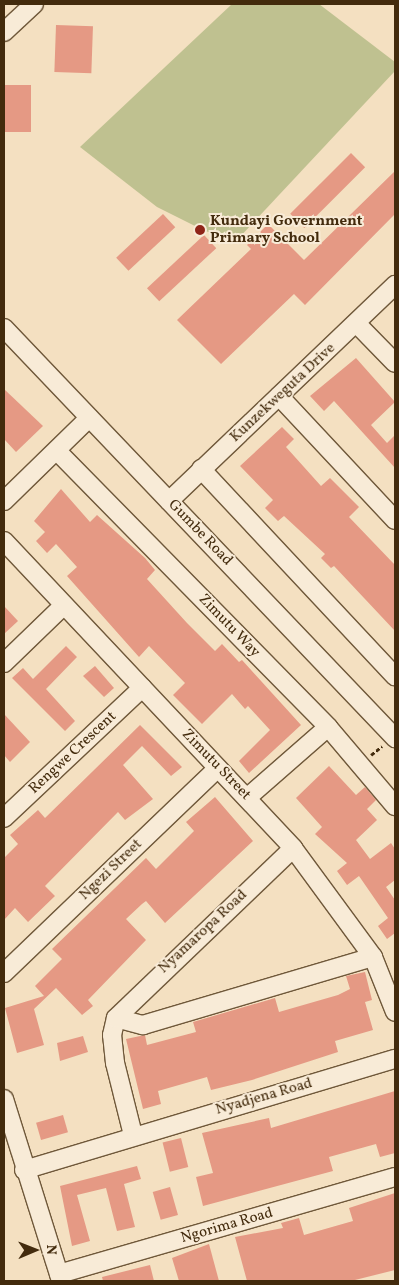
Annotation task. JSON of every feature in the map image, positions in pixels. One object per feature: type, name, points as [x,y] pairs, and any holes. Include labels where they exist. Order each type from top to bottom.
[{"type":"street","points":[[4,32],[34,4]]},
{"type":"street","name":"Kunzekweguta Drive","points":[[169,501],[357,324],[395,285]]},
{"type":"street","points":[[357,324],[395,363]]},
{"type":"street","name":"Gumbe Road","points":[[5,332],[394,737]]},
{"type":"street","points":[[279,396],[395,520]]},
{"type":"street","points":[[4,501],[89,418]]},
{"type":"street","name":"Zimutu Way","points":[[57,451],[328,727],[362,763],[395,806]]},
{"type":"street","points":[[201,469],[395,676]]},
{"type":"street","name":"Zimutu Street","points":[[4,541],[63,606],[248,797],[294,848],[373,957],[395,1012]]},
{"type":"street","points":[[4,663],[63,606]]},
{"type":"street","name":"Rengwe Crescent","points":[[4,818],[142,688]]},
{"type":"street","points":[[248,797],[328,727]]},
{"type":"street","name":"Ngezi Street","points":[[4,973],[218,768]]},
{"type":"street","name":"Nyamaropa Road","points":[[116,1018],[294,848]]},
{"type":"street","points":[[133,1135],[115,1063],[112,1035],[116,1018],[143,1025],[373,957]]},
{"type":"street","name":"Nyadjena Road","points":[[24,1170],[133,1135],[395,1059]]},
{"type":"street","points":[[4,1099],[24,1170],[60,1278]]},
{"type":"street","name":"Ngorima Road","points":[[60,1278],[395,1178]]},
{"type":"path","points":[[362,763],[394,737]]},
{"type":"green space","points":[[232,4],[319,4],[395,62],[395,71],[237,240],[205,231],[157,207],[80,147]]},
{"type":"building","points":[[56,25],[93,26],[91,73],[54,72]]},
{"type":"building","points":[[4,85],[31,85],[31,132],[4,132]]},
{"type":"building","points":[[351,153],[365,167],[304,228],[290,214]]},
{"type":"building","points":[[395,171],[395,214],[305,305],[294,294],[221,364],[177,320],[251,249],[247,245],[268,224],[304,260]]},
{"type":"building","points":[[163,214],[175,227],[128,271],[116,258]]},
{"type":"building","points":[[204,235],[216,248],[159,301],[147,288]]},
{"type":"building","points":[[356,358],[395,402],[371,425],[387,443],[395,435],[395,468],[334,401],[324,411],[310,396]]},
{"type":"building","points":[[4,389],[43,426],[16,452],[4,439]]},
{"type":"building","points":[[282,427],[294,439],[286,447],[321,486],[330,478],[359,507],[349,517],[395,565],[395,631],[334,566],[331,568],[321,558],[325,554],[284,516],[278,521],[265,508],[273,500],[240,466]]},
{"type":"building","points":[[61,489],[90,522],[97,515],[145,558],[155,570],[147,579],[187,623],[215,651],[222,644],[239,662],[242,660],[301,725],[249,773],[239,761],[270,730],[248,706],[245,709],[232,694],[202,724],[173,695],[185,683],[149,646],[139,657],[67,576],[77,567],[56,544],[47,553],[36,541],[45,532],[34,521]]},
{"type":"building","points":[[4,606],[18,621],[4,634]]},
{"type":"building","points":[[66,646],[77,657],[46,689],[75,721],[65,731],[12,678],[23,668],[33,679]]},
{"type":"building","points":[[95,666],[114,688],[104,697],[83,676]]},
{"type":"building","points":[[4,714],[30,742],[10,762],[4,755]]},
{"type":"building","points":[[140,725],[182,767],[171,776],[142,746],[123,765],[153,799],[125,820],[118,812],[45,886],[55,896],[28,922],[15,908],[4,920],[4,858],[18,844],[10,835],[38,810],[45,818]]},
{"type":"building","points":[[329,766],[356,795],[365,787],[376,800],[367,809],[377,820],[356,840],[370,859],[391,843],[395,849],[395,880],[386,887],[395,900],[395,933],[387,939],[378,926],[388,918],[359,876],[347,885],[337,871],[347,863],[315,834],[322,827],[296,798]]},
{"type":"building","points":[[215,797],[253,841],[165,923],[146,901],[142,904],[126,919],[146,940],[88,1000],[93,1006],[82,1015],[56,988],[34,1009],[44,1045],[17,1053],[5,1008],[44,996],[35,986],[62,959],[52,949],[146,858],[156,869],[194,831],[186,822]]},
{"type":"building","points":[[365,972],[372,1000],[365,1002],[373,1030],[335,1041],[338,1052],[252,1080],[211,1090],[207,1077],[158,1091],[161,1104],[143,1109],[126,1039],[145,1035],[147,1045],[196,1032],[193,1022],[275,998],[279,1012],[338,995],[350,989],[346,976]]},
{"type":"building","points":[[83,1036],[88,1052],[60,1061],[57,1043]]},
{"type":"building","points":[[395,1091],[395,1153],[380,1157],[376,1144],[329,1157],[333,1171],[203,1206],[196,1177],[213,1173],[202,1133],[269,1118],[271,1128]]},
{"type":"building","points":[[63,1115],[68,1132],[41,1140],[36,1123]]},
{"type":"building","points":[[181,1138],[188,1167],[170,1172],[163,1143]]},
{"type":"building","points":[[137,1166],[141,1179],[124,1184],[135,1227],[117,1231],[106,1188],[77,1195],[90,1241],[72,1246],[60,1186]]},
{"type":"building","points":[[170,1187],[178,1215],[161,1220],[153,1192]]},
{"type":"building","points":[[395,1193],[395,1270],[351,1281],[247,1281],[235,1237],[283,1228],[281,1223],[299,1218],[304,1235],[353,1221],[349,1208]]},
{"type":"building","points":[[209,1244],[219,1281],[179,1281],[172,1258]]},
{"type":"building","points":[[150,1265],[154,1281],[103,1281],[102,1277]]},
{"type":"place","name":"Kundayi Government Primary School","points":[[200,230]]}]
